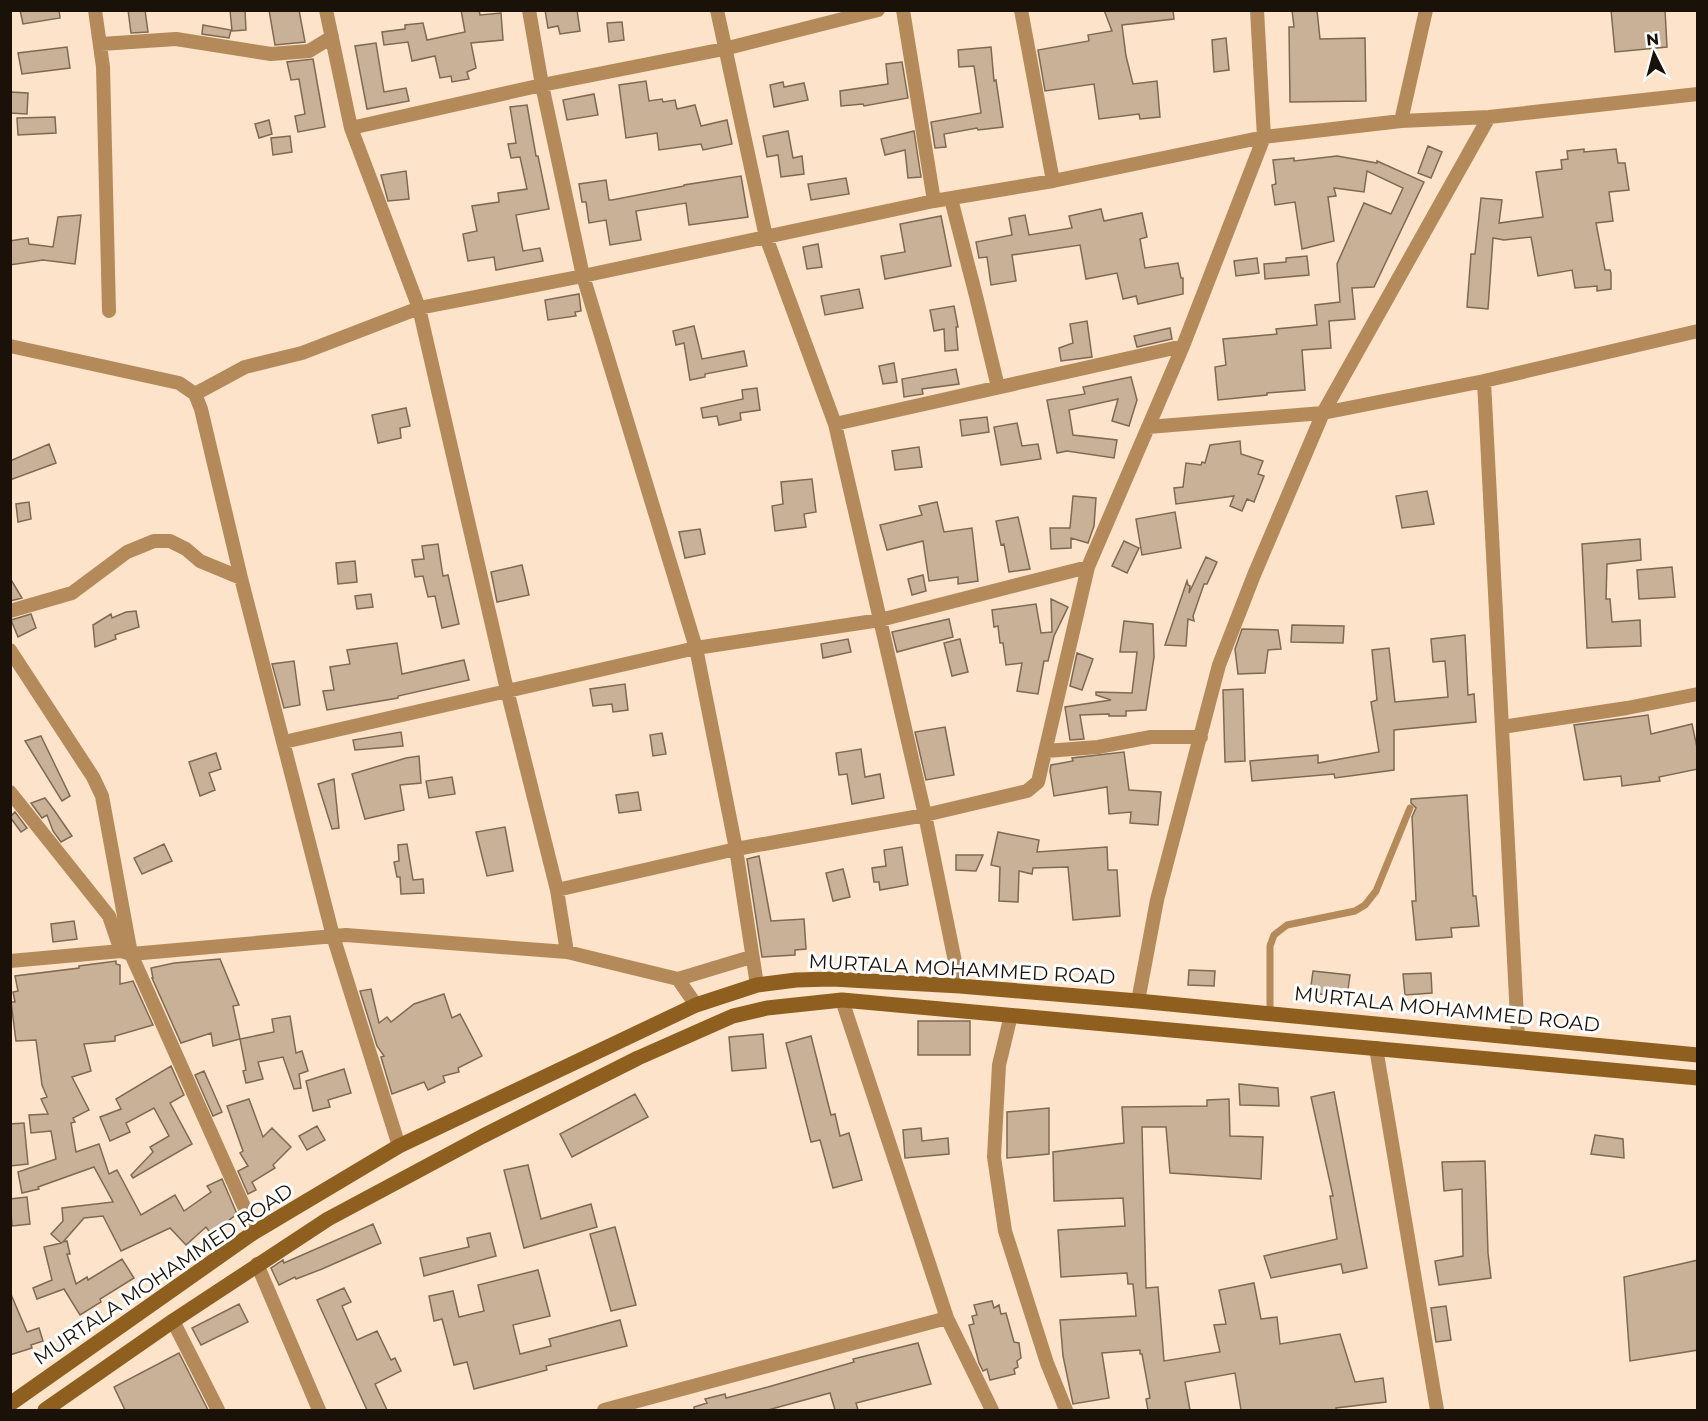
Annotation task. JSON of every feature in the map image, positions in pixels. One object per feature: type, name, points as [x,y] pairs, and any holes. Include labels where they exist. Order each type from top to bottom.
[{"type":"main road","name":"MURTALA MOHAMMED ROAD","points":[[10,1404],[253,1233],[399,1146],[696,1005],[757,986],[814,980],[960,986],[1270,1013],[1698,1055]]},
{"type":"main road","points":[[887,982],[888,1004]]},
{"type":"main road","name":"MURTALA MOHAMMED ROAD","points":[[45,1410],[328,1218],[638,1058],[733,1016],[767,1008],[842,1000],[1698,1078]]},
{"type":"street","points":[[95,10],[103,67],[109,311]]},
{"type":"street","points":[[326,10],[351,128],[419,308],[507,690],[557,890],[567,952]]},
{"type":"street","points":[[529,10],[542,85],[583,276],[696,648],[736,849],[757,986]]},
{"type":"street","points":[[717,10],[766,237],[835,424],[925,815],[960,986]]},
{"type":"street","points":[[351,128],[542,85],[724,49],[878,10]]},
{"type":"street","points":[[903,10],[934,201]]},
{"type":"street","points":[[1021,10],[1053,181]]},
{"type":"street","points":[[557,890],[736,849],[925,815],[1027,790],[1038,782],[1088,567],[1183,346],[1264,136],[1257,10]]},
{"type":"street","points":[[1401,121],[1426,10]]},
{"type":"street","points":[[100,44],[176,39],[271,54],[309,51],[332,37]]},
{"type":"street","points":[[195,394],[245,367],[302,353],[419,308],[583,276],[934,201],[1053,181],[1264,136],[1401,121],[1489,117],[1698,94]]},
{"type":"street","points":[[1138,1001],[1156,900],[1219,665],[1254,574],[1323,413],[1489,117]]},
{"type":"street","points":[[951,199],[998,387]]},
{"type":"street","points":[[1148,427],[1323,413],[1484,381],[1698,331]]},
{"type":"street","points":[[10,346],[179,383],[195,394],[201,409],[333,936],[399,1146]]},
{"type":"street","points":[[835,424],[1183,346]]},
{"type":"street","points":[[1484,381],[1518,1037]]},
{"type":"street","points":[[10,610],[72,593],[127,552],[154,541],[171,541],[186,549],[200,561],[242,578]]},
{"type":"street","points":[[284,742],[696,648],[880,620],[1088,567]]},
{"type":"street","points":[[10,650],[93,777],[102,796],[126,952]]},
{"type":"street","points":[[1502,727],[1627,708],[1698,694]]},
{"type":"street","points":[[1046,751],[1098,747],[1150,737],[1201,737]]},
{"type":"street","points":[[10,792],[109,916],[246,1211],[253,1233]]},
{"type":"street","points":[[10,961],[346,935],[567,952],[678,979],[751,957]]},
{"type":"street","points":[[678,979],[696,1005]]},
{"type":"street","points":[[842,1000],[947,1318],[992,1410]]},
{"type":"street","points":[[1011,1015],[999,1065],[994,1157],[1005,1231],[1047,1363],[1065,1410]]},
{"type":"street","points":[[1376,1048],[1437,1410]]},
{"type":"street","points":[[257,1264],[319,1410]]},
{"type":"street","points":[[604,1410],[947,1318]]},
{"type":"street","points":[[173,1321],[218,1410]]},
{"type":"lane","points":[[1270,1013],[1270,946],[1274,935],[1287,925],[1355,912],[1365,905],[1376,891],[1410,808]]},
{"type":"building","points":[[20,10],[59,10],[60,18],[23,24]]},
{"type":"building","points":[[128,10],[145,10],[148,32],[131,33]]},
{"type":"building","points":[[230,10],[245,10],[246,30],[232,31]]},
{"type":"building","points":[[269,10],[299,10],[305,42],[275,45]]},
{"type":"building","points":[[461,10],[479,10],[480,15],[501,13],[503,40],[471,43],[476,68],[467,72],[469,79],[452,82],[451,76],[440,78],[435,56],[412,61],[408,42],[384,45],[382,32],[405,29],[405,25],[423,23],[427,40],[465,32]]},
{"type":"building","points":[[545,10],[577,10],[580,31],[560,34],[558,26],[548,28]]},
{"type":"building","points":[[1104,10],[1173,10],[1174,19],[1122,25],[1133,84],[1157,81],[1160,117],[1140,119],[1139,114],[1099,119],[1094,84],[1045,91],[1038,50],[1089,41],[1088,35],[1112,31]]},
{"type":"building","points":[[1292,10],[1317,10],[1320,39],[1365,38],[1366,101],[1290,102],[1289,27],[1294,27]]},
{"type":"building","points":[[1611,10],[1665,10],[1667,47],[1615,52]]},
{"type":"building","points":[[622,22],[624,40],[609,42],[607,23]]},
{"type":"building","points":[[203,25],[231,30],[229,38],[202,34]]},
{"type":"building","points":[[1226,38],[1229,70],[1214,72],[1212,40]]},
{"type":"building","points":[[376,43],[384,92],[406,88],[409,101],[367,109],[355,46]]},
{"type":"building","points":[[67,47],[70,68],[22,74],[18,53]]},
{"type":"building","points":[[991,47],[994,81],[996,80],[1003,127],[978,130],[977,128],[944,134],[946,147],[935,148],[931,122],[981,113],[974,66],[959,67],[958,50]]},
{"type":"building","points":[[313,59],[325,127],[298,132],[295,116],[305,114],[299,79],[291,80],[287,62]]},
{"type":"building","points":[[902,62],[908,98],[864,106],[863,104],[841,106],[840,91],[888,84],[886,64]]},
{"type":"building","points":[[646,81],[649,101],[675,100],[677,109],[695,105],[701,126],[727,120],[732,144],[703,150],[701,144],[659,150],[657,133],[626,138],[619,85]]},
{"type":"building","points":[[783,82],[784,87],[804,83],[808,100],[774,107],[770,85]]},
{"type":"building","points":[[10,92],[28,93],[27,114],[10,113]]},
{"type":"building","points":[[594,94],[598,115],[567,120],[563,100]]},
{"type":"building","points":[[527,105],[549,209],[516,215],[523,251],[540,248],[543,261],[496,270],[494,257],[468,261],[463,234],[477,231],[472,206],[499,202],[498,193],[527,189],[520,157],[511,158],[508,144],[516,143],[510,107]]},
{"type":"building","points":[[55,117],[56,133],[18,135],[17,118]]},
{"type":"building","points":[[269,120],[272,134],[259,138],[255,124]]},
{"type":"building","points":[[788,131],[793,158],[802,156],[804,174],[781,177],[778,155],[767,157],[763,136]]},
{"type":"building","points":[[914,131],[921,177],[908,178],[905,150],[885,155],[881,139]]},
{"type":"building","points":[[290,136],[292,152],[273,155],[271,138]]},
{"type":"building","points":[[1428,146],[1442,152],[1431,178],[1418,173]]},
{"type":"building","points":[[1584,149],[1584,152],[1616,149],[1618,163],[1625,163],[1629,190],[1609,192],[1613,221],[1596,223],[1605,270],[1610,270],[1611,273],[1611,289],[1597,291],[1597,286],[1575,288],[1572,270],[1538,276],[1531,237],[1504,240],[1493,238],[1488,309],[1467,307],[1471,254],[1475,254],[1481,198],[1502,200],[1499,223],[1543,217],[1536,172],[1562,169],[1561,160],[1568,159],[1567,151]]},
{"type":"building","points":[[1337,156],[1377,163],[1377,161],[1424,182],[1374,287],[1352,288],[1355,319],[1329,321],[1331,348],[1302,350],[1305,390],[1218,400],[1215,367],[1226,365],[1223,339],[1277,334],[1276,329],[1317,325],[1315,305],[1340,302],[1337,264],[1364,203],[1391,214],[1403,188],[1367,171],[1364,192],[1334,188],[1336,196],[1328,197],[1334,241],[1302,249],[1295,202],[1275,205],[1272,185],[1276,184],[1273,160],[1294,158],[1294,161]]},
{"type":"building","points":[[406,171],[409,199],[388,201],[381,175]]},
{"type":"building","points":[[741,176],[748,217],[689,225],[686,203],[636,211],[641,240],[610,245],[606,220],[589,223],[586,202],[582,202],[579,184],[606,180],[609,200],[612,200]]},
{"type":"building","points":[[846,178],[849,194],[811,200],[808,184]]},
{"type":"building","points":[[1101,209],[1104,221],[1142,213],[1147,237],[1140,239],[1145,268],[1178,263],[1181,278],[1183,278],[1183,294],[1138,304],[1136,296],[1123,299],[1117,273],[1086,279],[1080,245],[1012,255],[1016,281],[991,285],[987,257],[979,258],[976,242],[1012,235],[1009,218],[1025,215],[1029,235],[1072,228],[1069,216]]},
{"type":"building","points":[[81,215],[75,264],[43,260],[10,265],[10,241],[28,238],[29,244],[53,247],[58,217]]},
{"type":"building","points":[[941,216],[951,266],[885,279],[881,256],[905,252],[900,224]]},
{"type":"building","points":[[818,244],[822,267],[807,269],[803,247]]},
{"type":"building","points":[[1307,256],[1309,275],[1265,279],[1264,264],[1286,262],[1286,258]]},
{"type":"building","points":[[1257,258],[1259,273],[1236,276],[1234,261]]},
{"type":"building","points":[[859,289],[863,308],[825,315],[821,296]]},
{"type":"building","points":[[579,294],[581,311],[575,312],[576,316],[548,320],[545,300]]},
{"type":"building","points":[[954,306],[958,327],[956,327],[958,350],[945,351],[944,329],[934,331],[930,310]]},
{"type":"building","points":[[1087,321],[1092,357],[1061,361],[1059,348],[1073,343],[1070,324]]},
{"type":"building","points":[[694,326],[702,359],[744,351],[747,366],[705,374],[705,377],[690,380],[684,343],[676,345],[673,331]]},
{"type":"building","points":[[1170,328],[1172,339],[1137,347],[1134,336]]},
{"type":"building","points":[[894,363],[897,382],[883,384],[879,366]]},
{"type":"building","points":[[956,369],[959,384],[922,389],[923,394],[904,397],[902,379]]},
{"type":"building","points":[[1131,377],[1137,400],[1129,426],[1112,421],[1118,399],[1069,410],[1073,435],[1117,440],[1114,458],[1067,451],[1057,453],[1047,400],[1085,394],[1083,387]]},
{"type":"building","points":[[757,388],[760,410],[740,413],[741,420],[719,425],[717,416],[703,418],[701,408],[743,399],[742,390]]},
{"type":"building","points":[[406,408],[410,426],[400,428],[401,438],[378,443],[372,415]]},
{"type":"building","points":[[987,417],[989,432],[962,436],[960,420]]},
{"type":"building","points":[[1017,423],[1022,446],[1038,444],[1041,459],[1001,465],[994,427]]},
{"type":"building","points":[[1240,441],[1241,454],[1263,461],[1258,474],[1264,476],[1254,502],[1247,499],[1242,511],[1230,506],[1234,496],[1176,504],[1174,488],[1183,487],[1186,463],[1201,465],[1202,462],[1205,463],[1210,445]]},
{"type":"building","points":[[49,444],[56,463],[10,480],[10,461]]},
{"type":"building","points":[[919,447],[922,467],[895,470],[892,451]]},
{"type":"building","points":[[812,479],[816,512],[804,514],[806,527],[775,531],[772,506],[783,504],[781,482]]},
{"type":"building","points":[[1427,491],[1434,524],[1402,528],[1396,496]]},
{"type":"building","points":[[1073,496],[1096,498],[1094,526],[1088,543],[1071,538],[1071,548],[1051,549],[1050,528],[1070,528]]},
{"type":"building","points":[[29,502],[31,519],[18,522],[16,504]]},
{"type":"building","points":[[937,502],[944,532],[972,528],[978,581],[958,584],[958,577],[929,581],[923,541],[887,550],[880,525],[922,515],[919,506]]},
{"type":"building","points":[[1175,512],[1181,548],[1142,555],[1136,519]]},
{"type":"building","points":[[1018,517],[1030,569],[1009,572],[1004,544],[1001,545],[996,521]]},
{"type":"building","points":[[700,529],[705,554],[685,558],[679,532]]},
{"type":"building","points":[[1640,539],[1641,560],[1607,564],[1606,599],[1610,599],[1612,622],[1640,620],[1641,646],[1587,648],[1582,544]]},
{"type":"building","points":[[1124,541],[1139,548],[1127,573],[1112,566]]},
{"type":"building","points":[[438,544],[443,576],[448,575],[459,624],[442,628],[435,596],[428,597],[423,576],[415,577],[412,560],[424,559],[422,546]]},
{"type":"building","points":[[1206,557],[1217,562],[1207,584],[1204,584],[1193,616],[1194,621],[1188,619],[1186,646],[1165,645],[1187,581],[1190,586],[1189,593]]},
{"type":"building","points":[[355,561],[357,582],[338,584],[336,563]]},
{"type":"building","points":[[522,565],[529,595],[497,602],[491,572]]},
{"type":"building","points":[[1672,567],[1675,597],[1639,599],[1637,570]]},
{"type":"building","points":[[923,575],[926,591],[912,595],[908,579]]},
{"type":"building","points":[[10,578],[22,598],[10,601]]},
{"type":"building","points":[[371,594],[373,607],[357,609],[355,596]]},
{"type":"building","points":[[1051,599],[1068,607],[1054,636],[1048,661],[1044,661],[1038,694],[1017,691],[1022,663],[1006,665],[1003,643],[1000,643],[998,626],[994,627],[992,610],[1036,604],[1041,633],[1052,632]]},
{"type":"building","points":[[136,611],[139,627],[115,635],[116,639],[95,647],[93,625],[111,614],[112,618],[126,612]]},
{"type":"building","points":[[31,614],[36,628],[18,637],[11,620]]},
{"type":"building","points":[[949,619],[953,637],[897,652],[892,632]]},
{"type":"building","points":[[1124,621],[1153,624],[1154,657],[1146,710],[1126,711],[1126,716],[1080,715],[1084,739],[1070,740],[1065,707],[1111,700],[1096,695],[1096,692],[1132,693],[1137,652],[1120,652]]},
{"type":"building","points":[[1292,625],[1344,626],[1343,643],[1291,642]]},
{"type":"building","points":[[1242,629],[1278,630],[1281,649],[1268,650],[1265,673],[1238,674],[1235,649]]},
{"type":"building","points":[[1465,635],[1468,695],[1474,694],[1476,722],[1394,730],[1394,770],[1335,778],[1334,774],[1252,781],[1250,761],[1318,755],[1318,763],[1379,752],[1371,702],[1377,700],[1372,650],[1389,648],[1395,702],[1448,697],[1445,661],[1433,662],[1431,639]]},
{"type":"building","points":[[848,639],[851,652],[823,658],[821,644]]},
{"type":"building","points":[[960,639],[968,672],[952,676],[944,643]]},
{"type":"building","points":[[397,643],[402,674],[464,660],[469,680],[398,696],[398,698],[327,710],[323,691],[334,690],[330,667],[350,664],[347,650]]},
{"type":"building","points":[[1077,653],[1093,659],[1082,690],[1070,686]]},
{"type":"building","points":[[294,661],[300,705],[284,708],[272,664]]},
{"type":"building","points":[[625,684],[628,710],[613,712],[612,704],[593,706],[590,689]]},
{"type":"building","points":[[1243,689],[1245,761],[1225,762],[1223,690]]},
{"type":"building","points":[[1648,715],[1651,734],[1692,724],[1698,752],[1698,769],[1659,777],[1660,781],[1622,786],[1621,776],[1584,780],[1574,725]]},
{"type":"building","points":[[945,727],[954,775],[926,780],[915,732]]},
{"type":"building","points":[[401,732],[403,746],[355,750],[353,740]]},
{"type":"building","points":[[662,733],[666,754],[653,756],[650,735]]},
{"type":"building","points":[[41,736],[70,796],[62,801],[25,741]]},
{"type":"building","points":[[861,749],[865,777],[880,774],[884,798],[852,804],[847,774],[839,775],[836,753]]},
{"type":"building","points":[[1124,752],[1129,790],[1161,792],[1158,825],[1130,823],[1131,812],[1109,814],[1107,787],[1054,796],[1051,765],[1073,761],[1072,758]]},
{"type":"building","points":[[216,753],[221,769],[209,773],[215,790],[200,796],[189,762]]},
{"type":"building","points":[[419,756],[421,783],[400,785],[404,810],[365,819],[352,774]]},
{"type":"building","points":[[452,777],[455,794],[429,798],[426,781]]},
{"type":"building","points":[[334,779],[339,828],[332,829],[318,784]]},
{"type":"building","points":[[638,792],[641,810],[619,813],[616,795]]},
{"type":"building","points":[[1467,795],[1473,896],[1476,896],[1479,926],[1451,928],[1452,937],[1416,940],[1412,901],[1416,901],[1412,817],[1416,808],[1411,803],[1411,799]]},
{"type":"building","points":[[45,798],[72,836],[61,842],[53,831],[47,815],[42,818],[31,803]]},
{"type":"building","points":[[15,812],[27,828],[21,832],[10,817]]},
{"type":"building","points":[[505,827],[513,871],[487,876],[476,832]]},
{"type":"building","points":[[998,832],[1039,840],[1037,852],[1107,847],[1108,870],[1117,870],[1120,916],[1073,920],[1068,867],[1033,868],[1032,874],[1019,871],[1018,902],[999,901],[1000,867],[991,865]]},
{"type":"building","points":[[164,844],[172,861],[142,874],[134,858]]},
{"type":"building","points":[[407,844],[413,880],[423,879],[424,893],[401,894],[400,877],[397,877],[394,862],[399,861],[398,845]]},
{"type":"building","points":[[902,847],[908,885],[880,890],[879,882],[874,882],[872,868],[886,866],[884,850]]},
{"type":"building","points":[[956,855],[983,855],[976,871],[956,870]]},
{"type":"building","points":[[759,856],[771,921],[804,919],[806,949],[795,950],[795,955],[762,957],[747,859]]},
{"type":"building","points":[[843,869],[850,897],[833,901],[826,873]]},
{"type":"building","points":[[74,921],[77,939],[53,942],[51,924]]},
{"type":"building","points":[[220,959],[239,1005],[233,1006],[240,1039],[213,1046],[211,1033],[181,1043],[152,978],[151,968],[174,963]]},
{"type":"building","points":[[116,961],[116,964],[120,965],[120,984],[133,981],[153,1025],[115,1036],[115,1041],[84,1044],[91,1071],[72,1077],[89,1110],[73,1118],[75,1122],[71,1123],[76,1152],[99,1144],[109,1174],[117,1170],[141,1215],[175,1195],[184,1211],[211,1192],[207,1186],[222,1179],[237,1214],[211,1234],[206,1227],[186,1245],[170,1228],[121,1251],[103,1216],[84,1218],[63,1242],[67,1241],[70,1254],[67,1254],[76,1284],[87,1277],[88,1280],[122,1259],[134,1278],[100,1299],[101,1302],[80,1315],[64,1289],[37,1299],[33,1288],[52,1280],[44,1247],[61,1243],[51,1234],[63,1221],[62,1208],[113,1202],[94,1167],[38,1187],[39,1189],[22,1193],[18,1172],[56,1159],[51,1131],[31,1133],[29,1115],[48,1114],[41,1099],[47,1097],[42,1085],[36,1040],[16,1041],[11,1002],[15,1002],[13,992],[18,991],[15,976]]},
{"type":"building","points":[[1189,970],[1215,971],[1214,986],[1188,985]]},
{"type":"building","points":[[1313,971],[1350,975],[1347,997],[1310,993]]},
{"type":"building","points":[[1431,973],[1432,993],[1405,995],[1403,974]]},
{"type":"building","points":[[371,989],[379,1023],[387,1017],[391,1022],[414,1004],[444,994],[452,1018],[460,1014],[482,1056],[458,1068],[459,1072],[443,1076],[445,1082],[428,1090],[424,1082],[392,1094],[381,1057],[384,1056],[377,1046],[360,991]]},
{"type":"building","points":[[290,1016],[296,1053],[302,1051],[308,1071],[299,1074],[301,1088],[294,1089],[283,1057],[258,1062],[263,1079],[246,1083],[240,1039],[274,1032],[272,1019]]},
{"type":"building","points":[[918,1021],[970,1021],[970,1055],[918,1055]]},
{"type":"building","points":[[763,1034],[766,1068],[732,1071],[729,1037]]},
{"type":"building","points":[[811,1036],[831,1115],[835,1114],[840,1136],[849,1133],[862,1180],[833,1188],[820,1140],[811,1142],[786,1043]]},
{"type":"building","points":[[171,1066],[184,1095],[170,1103],[192,1144],[133,1178],[131,1175],[153,1152],[150,1147],[169,1136],[154,1108],[126,1123],[130,1132],[110,1141],[100,1117],[121,1109],[116,1099]]},
{"type":"building","points":[[344,1069],[351,1093],[328,1100],[330,1107],[313,1111],[306,1081]]},
{"type":"building","points":[[204,1071],[222,1112],[213,1116],[195,1075]]},
{"type":"building","points":[[1239,1084],[1278,1088],[1279,1106],[1240,1105]]},
{"type":"building","points":[[1334,1092],[1367,1268],[1343,1273],[1341,1264],[1271,1278],[1264,1256],[1337,1239],[1330,1196],[1333,1196],[1311,1097]]},
{"type":"building","points":[[635,1094],[648,1117],[572,1157],[560,1134]]},
{"type":"building","points":[[249,1099],[263,1137],[272,1128],[291,1147],[273,1165],[275,1168],[252,1182],[256,1190],[248,1194],[238,1171],[248,1166],[240,1153],[243,1151],[227,1106]]},
{"type":"building","points":[[1229,1099],[1230,1136],[1263,1137],[1261,1179],[1170,1173],[1166,1127],[1142,1127],[1146,1288],[1158,1287],[1164,1361],[1220,1352],[1214,1325],[1226,1324],[1219,1290],[1254,1283],[1261,1319],[1277,1317],[1280,1344],[1340,1334],[1355,1382],[1383,1378],[1386,1402],[1336,1408],[1336,1410],[1241,1410],[1235,1373],[1185,1382],[1190,1410],[1148,1410],[1146,1399],[1150,1398],[1140,1350],[1102,1353],[1109,1398],[1073,1404],[1063,1356],[1060,1320],[1136,1316],[1133,1284],[1128,1284],[1127,1273],[1061,1277],[1058,1230],[1125,1226],[1123,1198],[1054,1201],[1053,1152],[1124,1143],[1122,1107],[1207,1106],[1207,1100]]},
{"type":"building","points":[[1049,1108],[1049,1154],[1007,1158],[1007,1112]]},
{"type":"building","points":[[24,1123],[28,1164],[10,1166],[10,1124]]},
{"type":"building","points":[[317,1126],[325,1140],[307,1150],[299,1136]]},
{"type":"building","points":[[921,1128],[922,1141],[948,1138],[949,1154],[905,1158],[903,1130]]},
{"type":"building","points":[[1595,1135],[1623,1139],[1624,1158],[1591,1154]]},
{"type":"building","points":[[1485,1161],[1491,1278],[1439,1285],[1435,1261],[1463,1256],[1462,1189],[1444,1191],[1442,1162]]},
{"type":"building","points":[[528,1165],[541,1219],[591,1204],[597,1227],[524,1248],[504,1170]]},
{"type":"building","points":[[27,1197],[30,1224],[12,1226],[10,1199]]},
{"type":"building","points":[[373,1224],[381,1243],[279,1285],[271,1268],[283,1260],[284,1263]]},
{"type":"building","points":[[615,1227],[636,1305],[611,1311],[590,1234]]},
{"type":"building","points":[[490,1233],[496,1256],[424,1276],[420,1258],[469,1247],[467,1238]]},
{"type":"building","points":[[1698,1260],[1698,1350],[1630,1361],[1624,1277]]},
{"type":"building","points":[[538,1270],[550,1316],[513,1325],[520,1354],[551,1346],[549,1339],[620,1320],[627,1346],[546,1366],[547,1370],[474,1389],[467,1362],[454,1365],[442,1319],[434,1321],[429,1296],[453,1291],[459,1317],[484,1311],[478,1285]]},
{"type":"building","points":[[344,1288],[351,1302],[342,1306],[357,1340],[377,1331],[391,1360],[395,1358],[401,1371],[375,1384],[387,1410],[367,1410],[317,1300]]},
{"type":"building","points":[[10,1292],[27,1332],[39,1328],[43,1341],[31,1345],[32,1348],[10,1355]]},
{"type":"building","points":[[992,1301],[994,1308],[999,1305],[1001,1314],[1006,1313],[1014,1342],[1019,1343],[1021,1358],[1017,1361],[1018,1367],[1014,1369],[1015,1374],[990,1380],[987,1369],[983,1371],[979,1363],[969,1325],[974,1324],[972,1316],[977,1315],[974,1305]]},
{"type":"building","points":[[239,1304],[248,1322],[201,1345],[192,1328]]},
{"type":"building","points":[[1446,1306],[1451,1340],[1436,1342],[1431,1308]]},
{"type":"building","points":[[918,1343],[931,1384],[856,1403],[858,1410],[835,1410],[830,1393],[768,1410],[694,1410],[694,1407],[707,1403],[705,1399],[725,1394],[726,1398],[768,1387],[854,1362],[853,1359]]},
{"type":"building","points":[[179,1353],[208,1410],[125,1410],[114,1387]]}]
